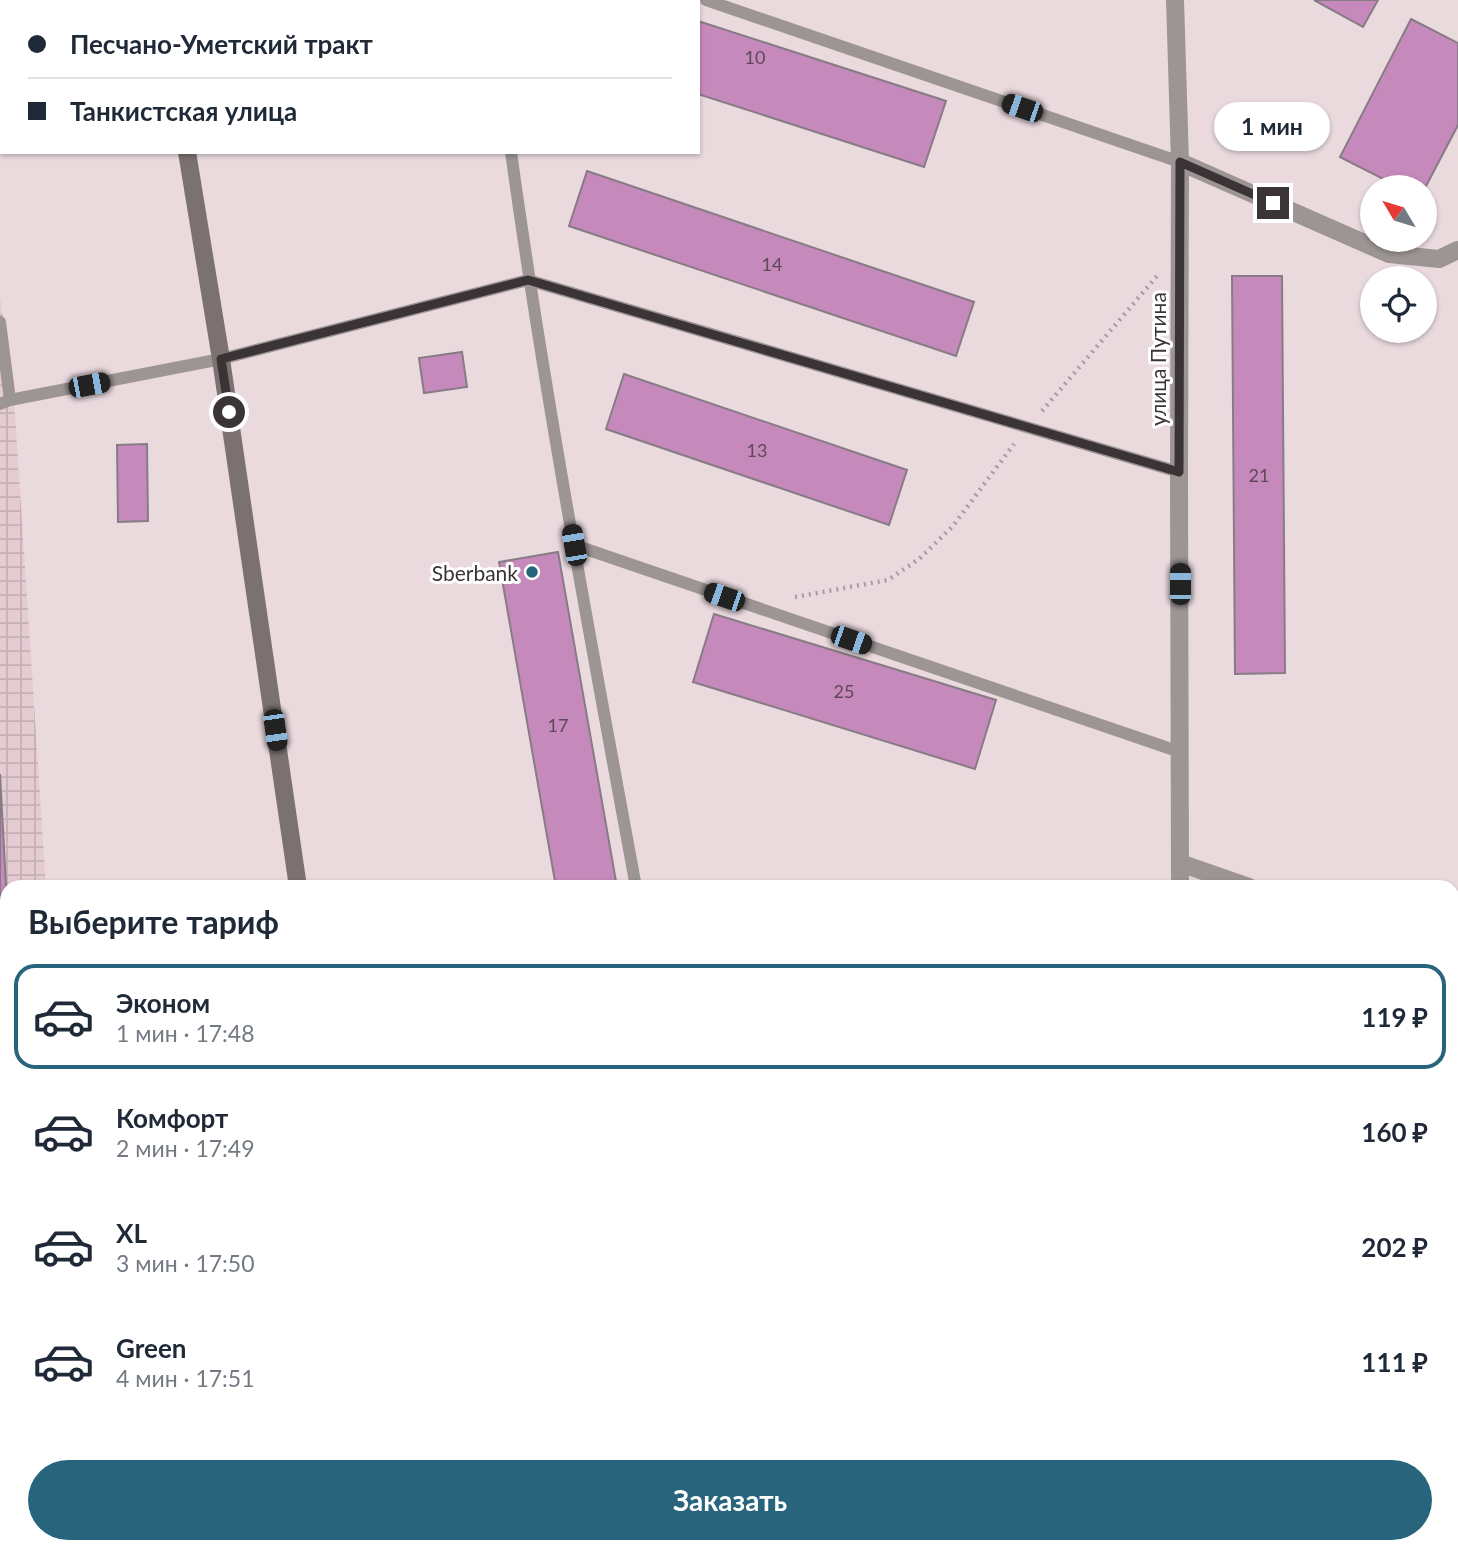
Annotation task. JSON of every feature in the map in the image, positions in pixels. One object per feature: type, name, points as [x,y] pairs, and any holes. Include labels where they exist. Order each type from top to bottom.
[{"type":"main road","points":[[187,154],[221,359],[297,880]]},
{"type":"street","name":"улица Путина","points":[[1175,0],[1180,162],[1180,880]]},
{"type":"street","points":[[1180,162],[1390,254],[1439,259],[1458,250]]},
{"type":"street","points":[[1180,863],[1229,880]]},
{"type":"lane","points":[[706,0],[1180,162]]},
{"type":"lane","points":[[511,154],[528,280],[635,880]]},
{"type":"lane","points":[[0,322],[5,402],[221,359],[528,280],[1179,472]]},
{"type":"lane","points":[[574,545],[1180,752]]},
{"type":"path","points":[[787,598],[888,580],[919,559],[953,526],[1011,448],[1180,249]]},
{"type":"shaded area","points":[[0,299],[12,368],[46,880],[0,880]]},
{"type":"building","points":[[1314,0],[1378,0],[1363,27]]},
{"type":"building","points":[[1411,19],[1458,43],[1458,125],[1432,175],[1375,175],[1340,157]]},
{"type":"building","points":[[700,22],[946,101],[924,167],[700,95]]},
{"type":"building","points":[[587,171],[974,302],[956,356],[569,226]]},
{"type":"building","points":[[1232,276],[1282,276],[1285,673],[1235,674]]},
{"type":"building","points":[[462,352],[467,387],[424,393],[419,358]]},
{"type":"building","points":[[624,374],[907,470],[889,525],[606,429]]},
{"type":"building","points":[[147,444],[148,521],[118,522],[117,445]]},
{"type":"building","points":[[558,552],[616,880],[555,880],[499,562]]},
{"type":"building","points":[[714,614],[996,700],[975,769],[693,682]]},
{"type":"building","points":[[0,774],[6,880],[0,880]]},
{"type":"place","name":"Sberbank","points":[[532,572]]},
{"type":"route","points":[[229,412],[221,359],[528,280],[1179,472],[1180,162],[1273,203]]}]
